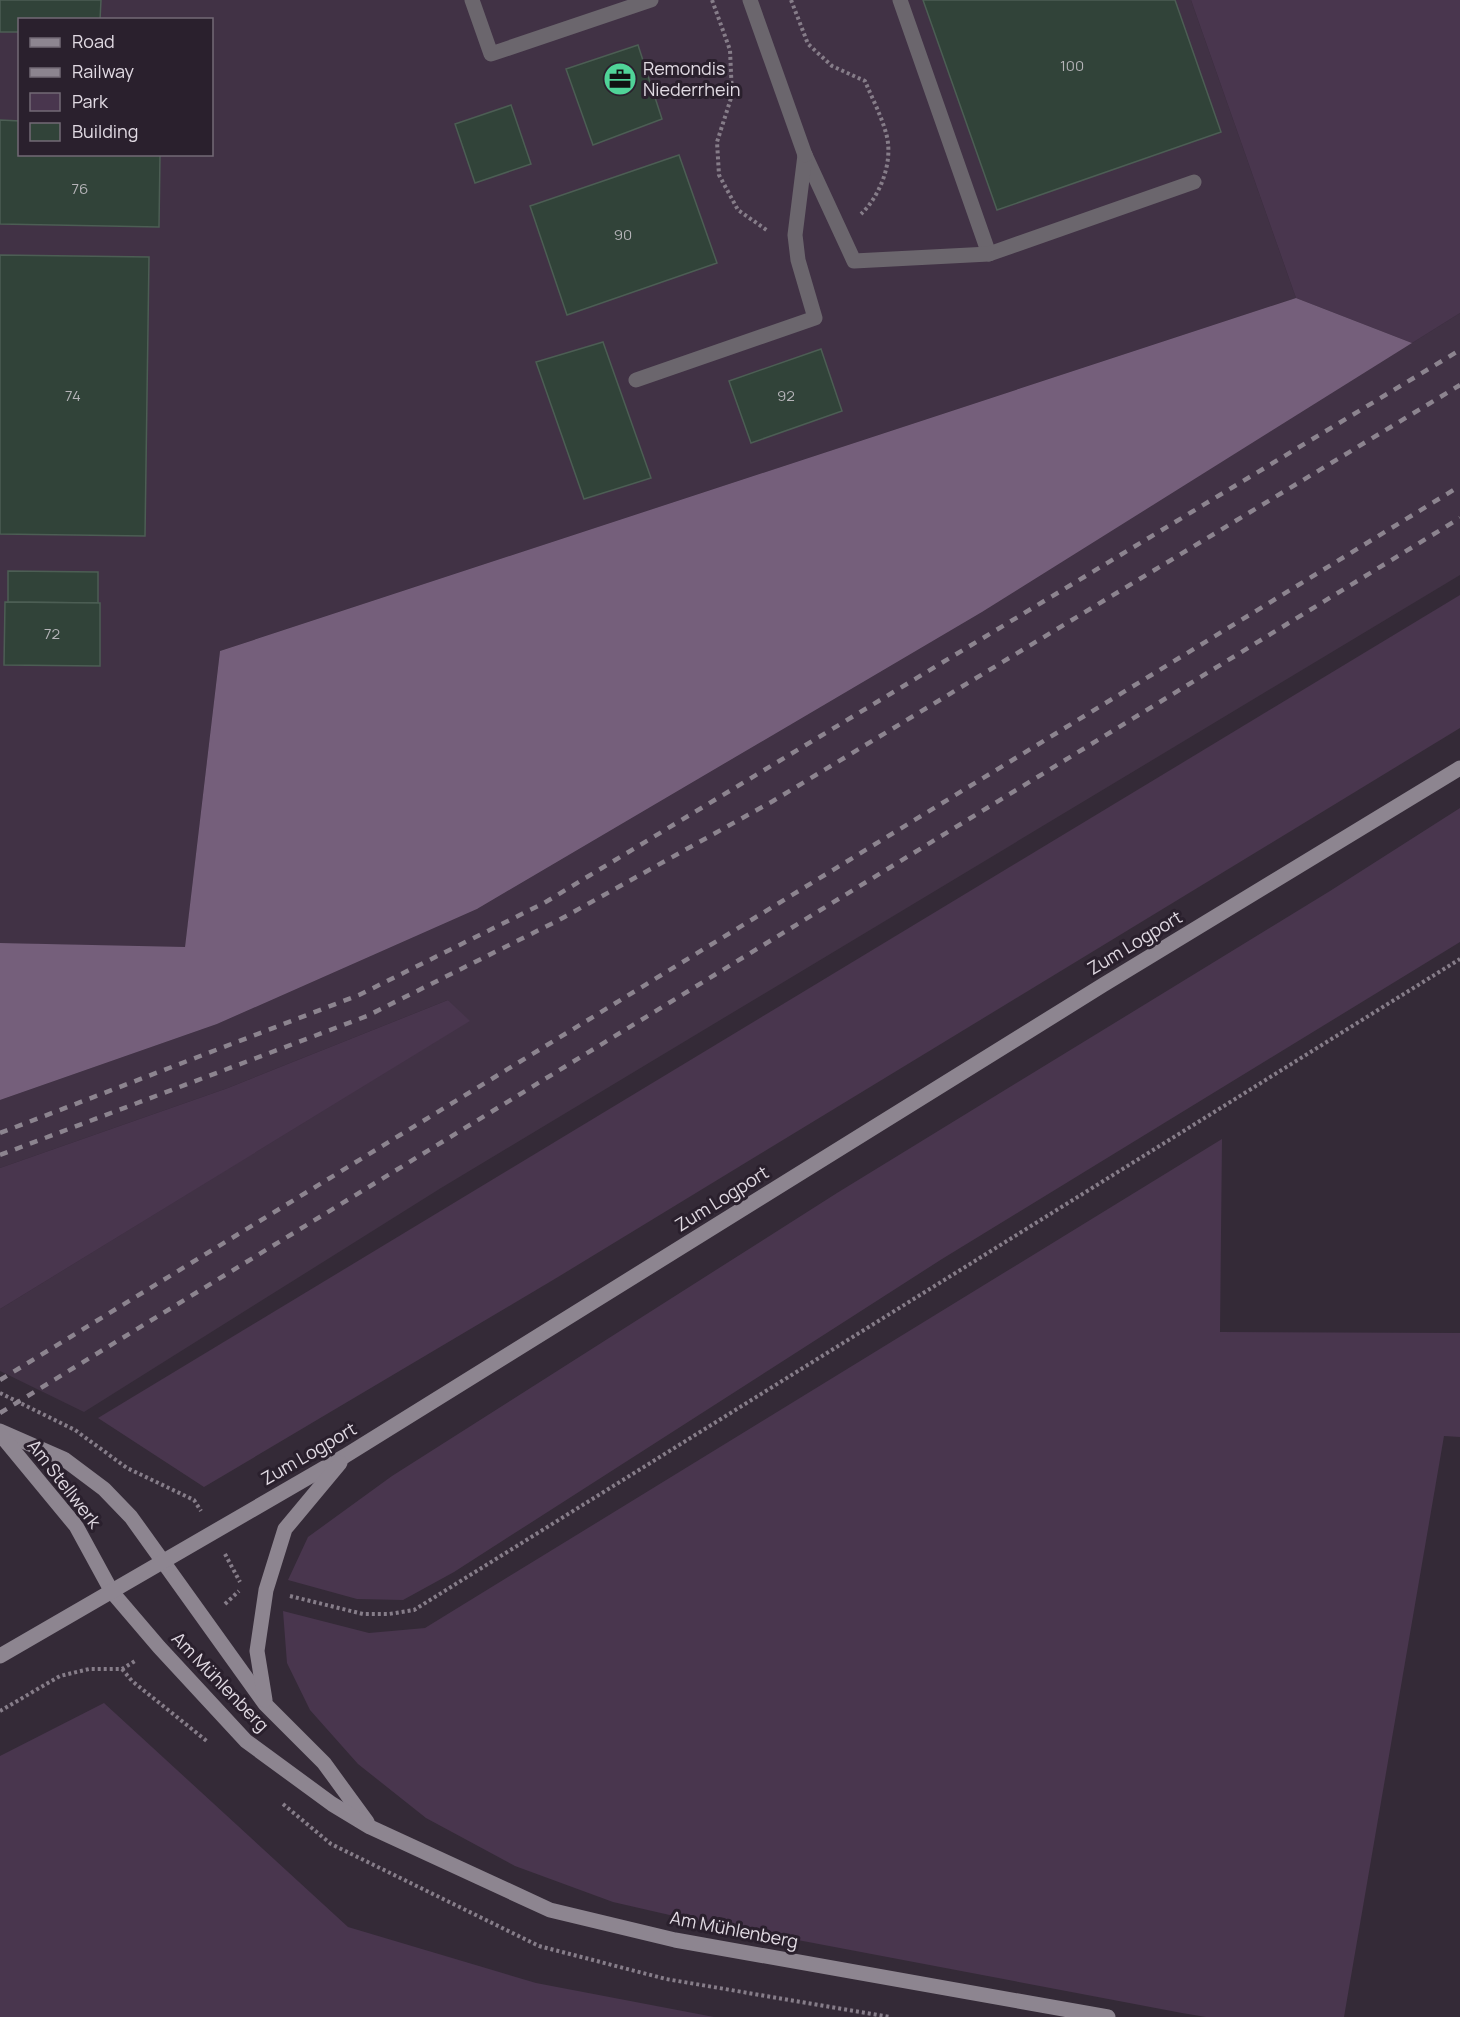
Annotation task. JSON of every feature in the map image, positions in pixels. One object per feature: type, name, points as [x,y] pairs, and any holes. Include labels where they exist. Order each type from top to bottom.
[{"type":"main road","name":"Zum Logport","points":[[0,1656],[345,1456],[1103,985],[1460,768]]},
{"type":"main road","name":"Am Stellwerk","points":[[0,1432],[64,1459],[104,1489],[131,1517],[163,1563]]},
{"type":"main road","name":"Am Stellwerk","points":[[0,1432],[76,1526],[112,1592]]},
{"type":"main road","points":[[265,1704],[257,1651],[266,1590],[285,1529],[345,1456]]},
{"type":"main road","name":"Am Mühlenberg","points":[[163,1563],[265,1704],[324,1763],[370,1827]]},
{"type":"main road","name":"Am Mühlenberg","points":[[112,1592],[159,1647],[246,1741],[332,1804],[370,1827],[549,1910],[675,1940],[1108,2017]]},
{"type":"street","points":[[472,0],[491,54],[651,0]]},
{"type":"street","points":[[750,0],[805,155],[854,261],[989,254],[1194,182]]},
{"type":"street","points":[[900,0],[989,254]]},
{"type":"street","points":[[636,380],[815,318],[798,260],[795,235],[805,155]]},
{"type":"path","points":[[0,1393],[75,1430],[127,1468],[194,1500],[214,1532],[243,1588],[266,1590],[363,1614],[389,1614],[414,1610],[1460,959]]},
{"type":"path","points":[[0,1711],[60,1676],[89,1669],[122,1669]]},
{"type":"shaded area","points":[[0,0],[1191,0],[1296,298],[220,651],[185,948],[0,943]]},
{"type":"shaded area","points":[[1296,298],[1412,343],[982,612],[477,909],[217,1024],[0,1100],[0,943],[185,947],[220,651]]},
{"type":"shaded area","points":[[1460,313],[1460,575],[441,1188],[84,1412],[0,1371],[0,1309],[469,1021],[448,1000],[228,1088],[0,1168],[0,1100],[217,1024],[477,909],[982,612]]},
{"type":"green space","points":[[1191,0],[1460,0],[1460,313],[1412,343],[1296,298]]},
{"type":"green space","points":[[1460,595],[1460,728],[558,1277],[204,1487],[98,1418]]},
{"type":"green space","points":[[1460,808],[1460,942],[942,1259],[454,1572],[403,1600],[357,1599],[288,1580],[308,1537],[392,1476],[837,1193],[1330,891]]},
{"type":"green space","points":[[448,1000],[470,1021],[0,1309],[0,1168],[228,1088]]},
{"type":"green space","points":[[1222,1139],[1220,1332],[1460,1333],[1460,1437],[1444,1436],[1344,2017],[1206,2017],[687,1919],[613,1902],[515,1866],[426,1818],[358,1764],[310,1710],[287,1663],[283,1611],[369,1633],[425,1628]]},
{"type":"green space","points":[[104,1703],[348,1927],[536,1983],[714,2017],[0,2017],[0,1756]]},
{"type":"building","points":[[0,0],[101,0],[100,18],[18,18],[18,32],[0,32]]},
{"type":"building","points":[[923,0],[1175,0],[1221,132],[997,210]]},
{"type":"building","points":[[638,45],[662,119],[593,145],[566,69]]},
{"type":"building","points":[[511,105],[531,164],[475,183],[455,124]]},
{"type":"building","points":[[0,120],[18,121],[18,156],[160,156],[159,227],[0,224]]},
{"type":"building","points":[[679,155],[717,263],[567,315],[530,206]]},
{"type":"building","points":[[0,255],[149,257],[145,536],[0,534]]},
{"type":"building","points":[[603,342],[651,478],[584,499],[536,362]]},
{"type":"building","points":[[821,349],[842,411],[751,443],[729,381]]},
{"type":"building","points":[[8,571],[98,572],[98,603],[8,602]]},
{"type":"building","points":[[5,602],[100,603],[100,666],[4,665]]},
{"type":"railway","points":[[0,1133],[359,995],[544,903],[1460,350]]},
{"type":"railway","points":[[0,1155],[367,1016],[559,920],[773,801],[1460,385]]},
{"type":"railway","points":[[0,1380],[1460,486]]},
{"type":"railway","points":[[0,1413],[1460,518]]},
{"type":"place","name":"Remondis Niederrhein","points":[[620,79]]}]
